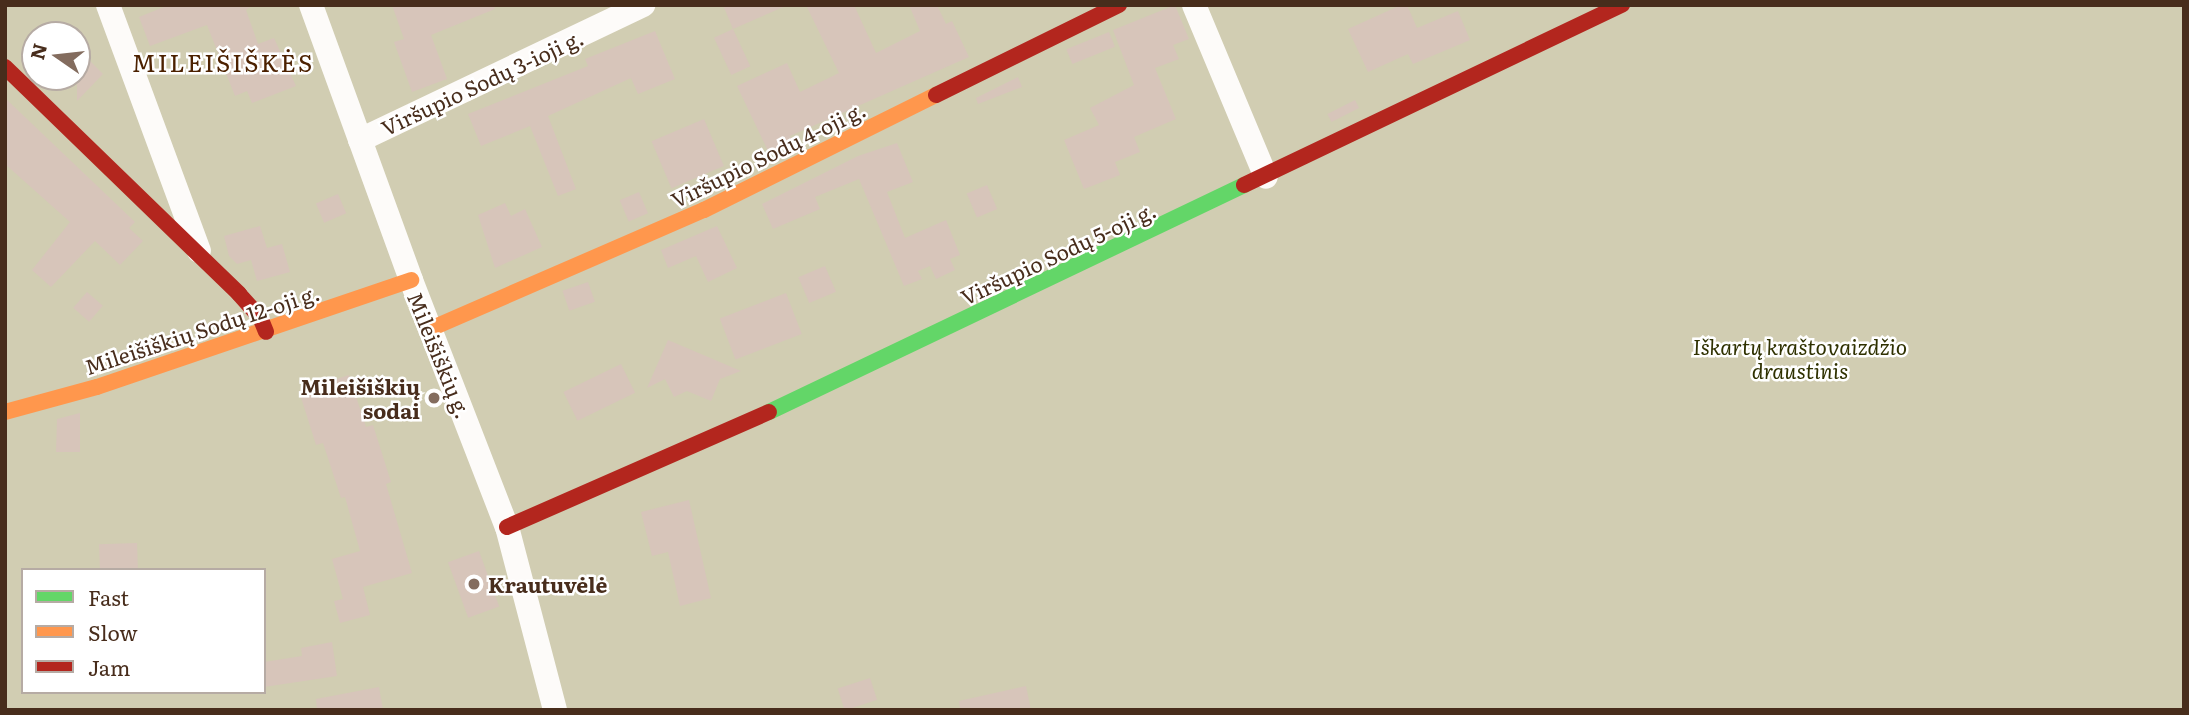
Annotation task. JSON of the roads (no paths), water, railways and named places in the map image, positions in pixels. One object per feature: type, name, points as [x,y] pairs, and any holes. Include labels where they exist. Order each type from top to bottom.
[{"type":"street","points":[[108,5],[201,256]]},
{"type":"street","name":"Mileišiškių g.","points":[[311,5],[411,280],[507,527],[555,710]]},
{"type":"street","name":"Viršupio Sodų 3-ioji g.","points":[[360,139],[643,5]]},
{"type":"street","name":"Viršupio Sodų 4-oji g.","points":[[430,329],[704,210],[1119,5]]},
{"type":"street","points":[[1194,5],[1266,177]]},
{"type":"street","name":"Viršupio Sodų 5-oji g.","points":[[507,527],[701,445],[1622,5]]},
{"type":"street","points":[[5,67],[201,256],[260,317],[266,332]]},
{"type":"street","name":"Mileišiškių Sodų 12-oji g.","points":[[5,412],[266,332],[411,280]]},
{"type":"place","name":"Mileišiškių sodai","points":[[434,398]]},
{"type":"place","name":"Krautuvėlė","points":[[474,584]]},
{"type":"district","name":"MILEIŠIŠKĖS","points":[[223,62]]},
{"type":"park label","name":"Iškartų kraštovaizdžio draustinis","points":[[1800,358]]}]
